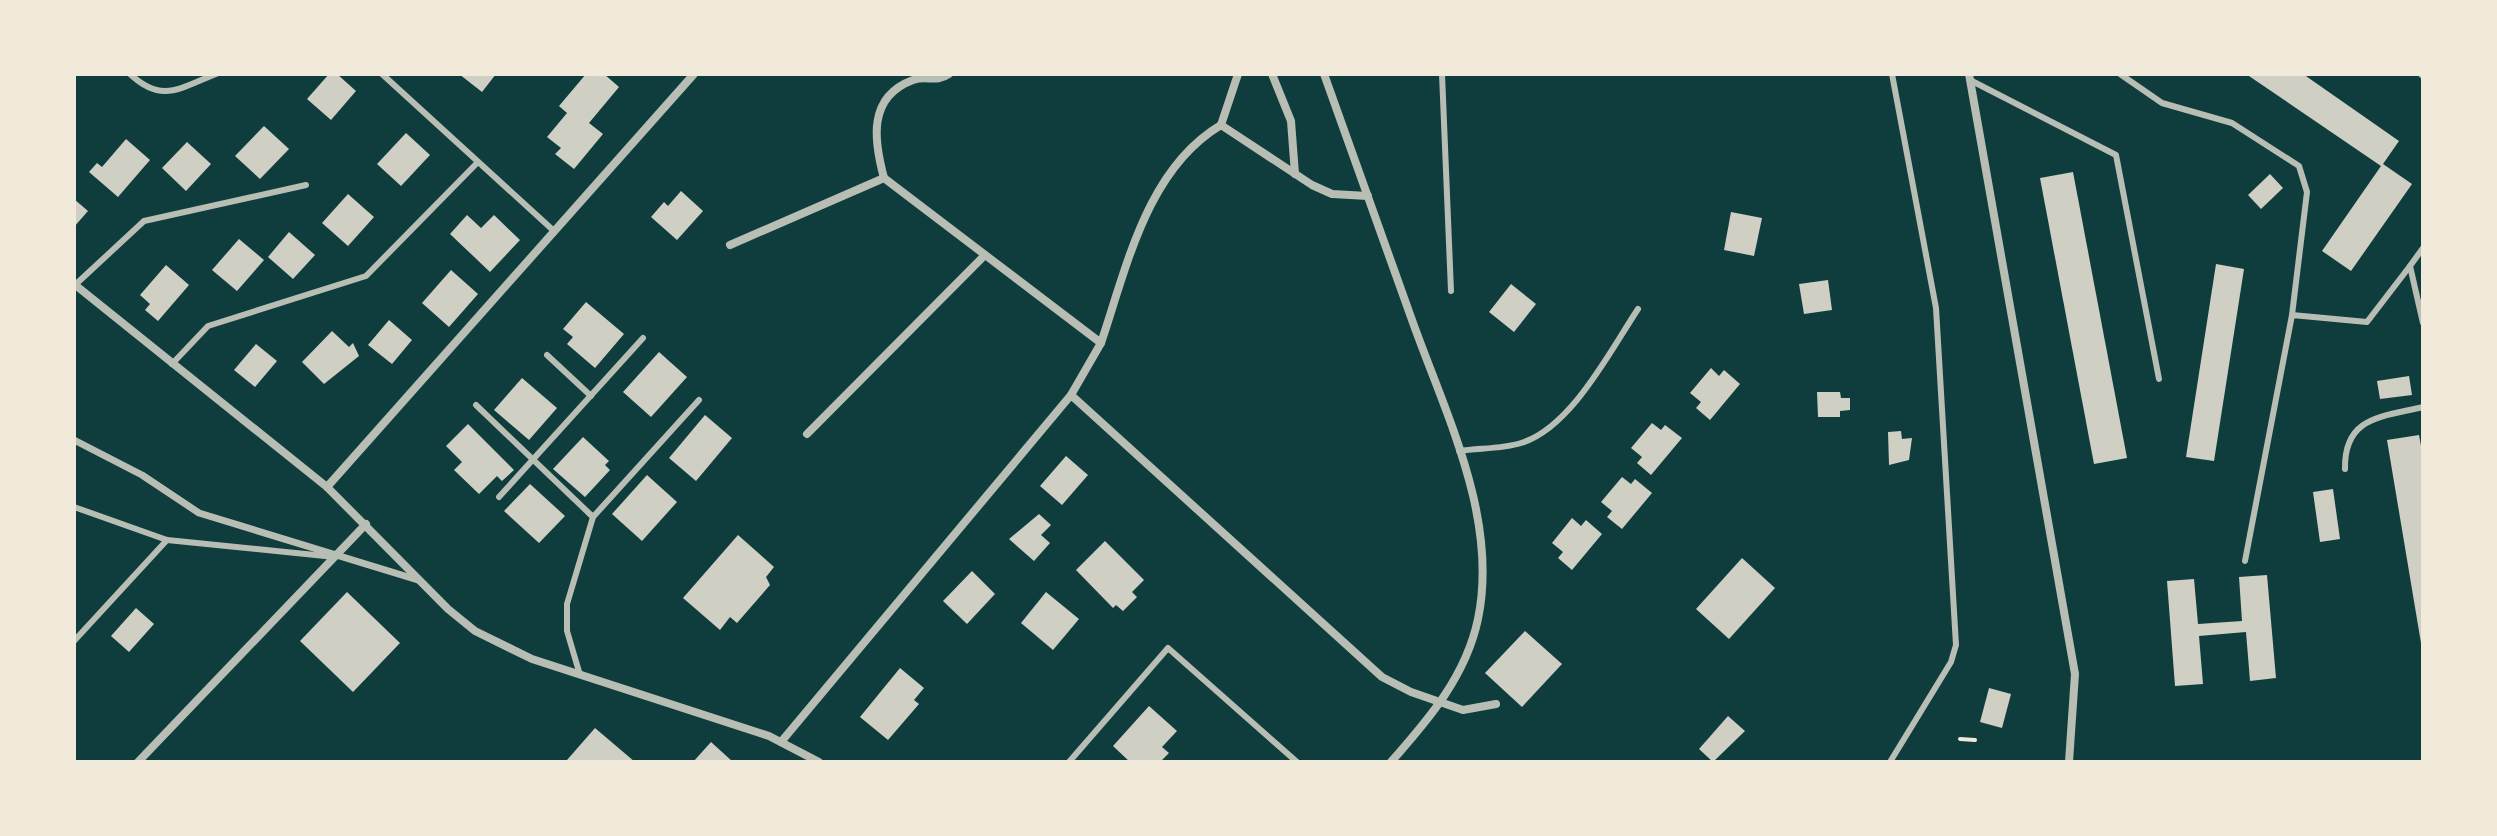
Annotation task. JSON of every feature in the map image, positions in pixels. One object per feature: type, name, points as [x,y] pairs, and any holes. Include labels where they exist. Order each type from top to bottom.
[{"type":"street","points":[[327,487],[694,74]]},
{"type":"street","points":[[949,74],[940,80],[911,81],[885,102],[876,121],[874,143],[884,178],[1101,343]]},
{"type":"street","points":[[781,742],[1071,395],[1101,343],[1156,196],[1177,162],[1198,139],[1221,125],[1238,74]]},
{"type":"street","points":[[1272,74],[1291,121],[1295,174]]},
{"type":"street","points":[[1324,74],[1459,451],[1477,519],[1483,579],[1474,636],[1461,668],[1441,702],[1391,762]]},
{"type":"street","points":[[1970,77],[2075,674],[2069,762]]},
{"type":"street","points":[[1221,125],[1295,174],[1332,194],[1368,196]]},
{"type":"street","points":[[730,245],[884,178]]},
{"type":"street","points":[[807,434],[985,255]]},
{"type":"street","points":[[75,285],[327,487],[475,631],[532,659],[781,742],[819,762]]},
{"type":"street","points":[[1071,395],[1362,662],[1394,684],[1463,710],[1496,704]]},
{"type":"street","points":[[74,440],[142,475],[199,513],[421,581]]},
{"type":"street","points":[[138,762],[366,524]]},
{"type":"lane","points":[[130,74],[144,87],[162,93],[216,74]]},
{"type":"lane","points":[[1442,74],[1451,291]]},
{"type":"lane","points":[[1890,762],[1951,662],[1956,645],[1936,308],[1892,74]]},
{"type":"lane","points":[[2120,74],[2162,103],[2232,123],[2299,166],[2307,192],[2292,315],[2245,561]]},
{"type":"lane","points":[[384,75],[554,231]]},
{"type":"lane","points":[[1970,77],[2116,155],[2159,379]]},
{"type":"lane","points":[[172,364],[208,326],[366,276],[478,162]]},
{"type":"lane","points":[[75,285],[144,221],[306,185]]},
{"type":"lane","points":[[2292,315],[2367,322],[2423,248]]},
{"type":"lane","points":[[2410,266],[2423,323]]},
{"type":"lane","points":[[1459,451],[1522,443],[1553,427],[1584,390],[1638,309]]},
{"type":"lane","points":[[499,497],[643,338]]},
{"type":"lane","points":[[547,355],[591,396]]},
{"type":"lane","points":[[580,675],[567,631],[567,604],[593,517],[699,400]]},
{"type":"lane","points":[[476,405],[593,517]]},
{"type":"lane","points":[[2345,469],[2348,438],[2360,427],[2377,418],[2423,407]]},
{"type":"lane","points":[[74,507],[167,540],[337,555]]},
{"type":"lane","points":[[74,641],[167,540]]},
{"type":"lane","points":[[1069,762],[1168,648],[1297,762]]},
{"type":"path","points":[[1960,739],[1975,740]]},
{"type":"building","points":[[329,74],[337,74],[356,91],[331,120],[307,99]]},
{"type":"building","points":[[459,74],[496,74],[482,92]]},
{"type":"building","points":[[586,74],[604,74],[619,87],[589,123],[603,134],[574,169],[555,154],[561,148],[547,137],[567,113],[559,106]]},
{"type":"building","points":[[2246,74],[2303,74],[2399,141],[2383,164],[2412,184],[2351,271],[2322,251],[2381,166]]},
{"type":"building","points":[[264,126],[289,149],[260,179],[235,156]]},
{"type":"building","points":[[406,133],[430,155],[401,186],[377,164]]},
{"type":"building","points":[[126,139],[150,160],[118,197],[89,172],[97,163],[102,167]]},
{"type":"building","points":[[187,142],[211,164],[186,191],[162,168]]},
{"type":"building","points":[[2073,172],[2127,458],[2094,464],[2040,178]]},
{"type":"building","points":[[2270,174],[2283,188],[2261,209],[2248,195]]},
{"type":"building","points":[[681,191],[703,211],[677,240],[651,217],[664,202],[668,206]]},
{"type":"building","points":[[348,194],[374,217],[348,246],[322,223]]},
{"type":"building","points":[[74,199],[88,211],[74,227]]},
{"type":"building","points":[[1731,212],[1762,218],[1754,256],[1724,250]]},
{"type":"building","points":[[467,215],[481,228],[494,215],[520,240],[490,272],[450,234]]},
{"type":"building","points":[[289,232],[315,255],[293,279],[268,257]]},
{"type":"building","points":[[239,239],[264,260],[237,291],[212,270]]},
{"type":"building","points":[[2216,264],[2244,269],[2214,461],[2186,457]]},
{"type":"building","points":[[166,265],[189,285],[158,321],[145,310],[150,304],[140,295]]},
{"type":"building","points":[[451,270],[478,294],[449,327],[422,303]]},
{"type":"building","points":[[1828,280],[1832,310],[1804,314],[1799,284]]},
{"type":"building","points":[[1511,284],[1536,304],[1514,332],[1489,312]]},
{"type":"building","points":[[586,302],[624,334],[595,368],[567,344],[573,337],[563,329]]},
{"type":"building","points":[[389,320],[412,340],[392,364],[368,345]]},
{"type":"building","points":[[332,331],[349,347],[353,343],[359,356],[324,384],[302,362]]},
{"type":"building","points":[[256,344],[277,361],[255,387],[234,370]]},
{"type":"building","points":[[659,352],[687,377],[651,417],[623,392]]},
{"type":"building","points":[[1711,368],[1719,376],[1724,370],[1740,384],[1710,420],[1696,408],[1701,402],[1690,393]]},
{"type":"building","points":[[2409,376],[2412,395],[2380,399],[2377,381]]},
{"type":"building","points":[[522,378],[557,408],[529,440],[494,410]]},
{"type":"building","points":[[1817,392],[1840,392],[1841,398],[1850,398],[1850,410],[1840,411],[1840,417],[1818,417]]},
{"type":"building","points":[[705,415],[732,438],[696,481],[669,458]]},
{"type":"building","points":[[1652,423],[1661,430],[1665,425],[1682,438],[1651,475],[1637,463],[1642,457],[1631,448]]},
{"type":"building","points":[[468,424],[514,470],[502,481],[497,476],[479,494],[454,470],[462,462],[446,446]]},
{"type":"building","points":[[1901,431],[1902,439],[1912,438],[1909,460],[1889,465],[1888,432]]},
{"type":"building","points":[[2419,435],[2423,456],[2421,643],[2387,440]]},
{"type":"building","points":[[583,437],[609,461],[605,465],[610,470],[585,497],[553,469]]},
{"type":"building","points":[[1066,456],[1088,475],[1062,505],[1040,486]]},
{"type":"building","points":[[647,475],[677,502],[642,541],[612,514]]},
{"type":"building","points":[[1622,477],[1631,484],[1635,479],[1652,493],[1622,529],[1607,517],[1612,511],[1601,502]]},
{"type":"building","points":[[530,484],[565,516],[539,543],[504,511]]},
{"type":"building","points":[[2333,489],[2340,539],[2320,542],[2313,492]]},
{"type":"building","points":[[1039,514],[1051,525],[1041,535],[1050,543],[1034,561],[1009,539]]},
{"type":"building","points":[[1572,518],[1581,526],[1586,520],[1602,534],[1572,570],[1558,558],[1563,552],[1552,543]]},
{"type":"building","points":[[738,535],[774,567],[766,577],[770,585],[737,623],[730,617],[720,630],[683,598]]},
{"type":"building","points":[[1105,541],[1144,580],[1132,592],[1137,597],[1123,611],[1116,605],[1113,608],[1076,570]]},
{"type":"building","points":[[1742,558],[1775,588],[1729,639],[1696,609]]},
{"type":"building","points":[[972,571],[995,594],[967,624],[943,601]]},
{"type":"building","points":[[2267,575],[2276,678],[2250,681],[2246,632],[2199,636],[2203,684],[2175,686],[2167,581],[2194,579],[2198,624],[2242,621],[2239,577]]},
{"type":"building","points":[[347,592],[400,643],[353,692],[300,641]]},
{"type":"building","points":[[1046,592],[1079,619],[1053,650],[1021,623]]},
{"type":"building","points":[[136,608],[154,624],[129,652],[111,636]]},
{"type":"building","points":[[1525,631],[1562,664],[1522,707],[1485,673]]},
{"type":"building","points":[[900,668],[924,688],[914,700],[919,704],[888,740],[860,717]]},
{"type":"building","points":[[1989,688],[2011,694],[2002,728],[1980,722]]},
{"type":"building","points":[[1149,706],[1177,731],[1162,747],[1169,753],[1160,762],[1130,762],[1113,746]]},
{"type":"building","points":[[1728,716],[1745,731],[1713,762],[1699,749]]},
{"type":"building","points":[[595,728],[635,762],[567,760]]},
{"type":"building","points":[[711,742],[733,762],[693,762]]}]
